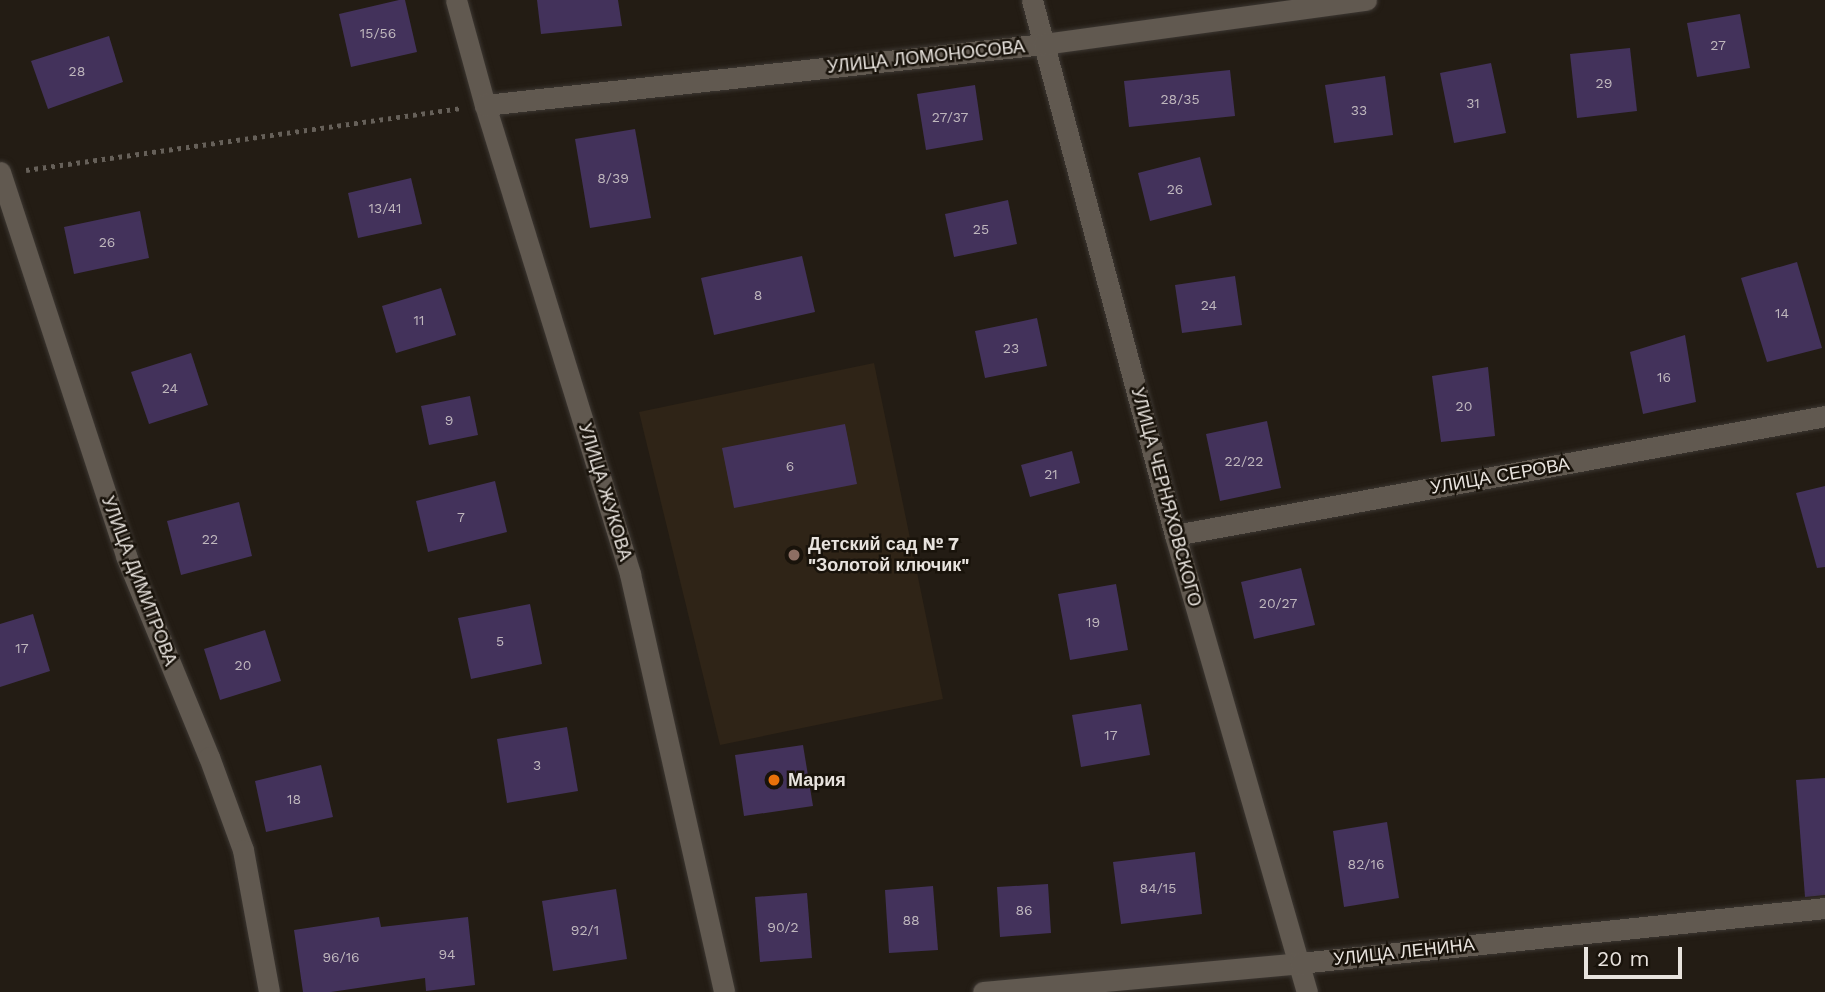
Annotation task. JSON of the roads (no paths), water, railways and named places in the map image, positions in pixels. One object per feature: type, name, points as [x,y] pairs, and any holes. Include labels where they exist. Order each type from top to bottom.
[{"type":"street","name":"УЛИЦА ЖУКОВА","points":[[456,0],[485,105],[630,574],[724,992]]},
{"type":"street","name":"УЛИЦА ЧЕРНЯХОВСКОГО","points":[[1032,0],[1175,535],[1307,992]]},
{"type":"street","name":"УЛИЦА ЛОМОНОСОВА","points":[[485,105],[1044,44],[1366,0]]},
{"type":"street","name":"УЛИЦА ДИМИТРОВА","points":[[0,173],[126,556],[209,757],[243,850],[269,992]]},
{"type":"street","name":"УЛИЦА СЕРОВА","points":[[1175,535],[1825,416]]},
{"type":"street","name":"УЛИЦА ЛЕНИНА","points":[[983,992],[1300,963],[1825,908]]},
{"type":"place","name":"Детский сад № 7 \"Золотой ключик\"","points":[[794,555]]},
{"type":"place","name":"Мария","points":[[774,780]]}]
